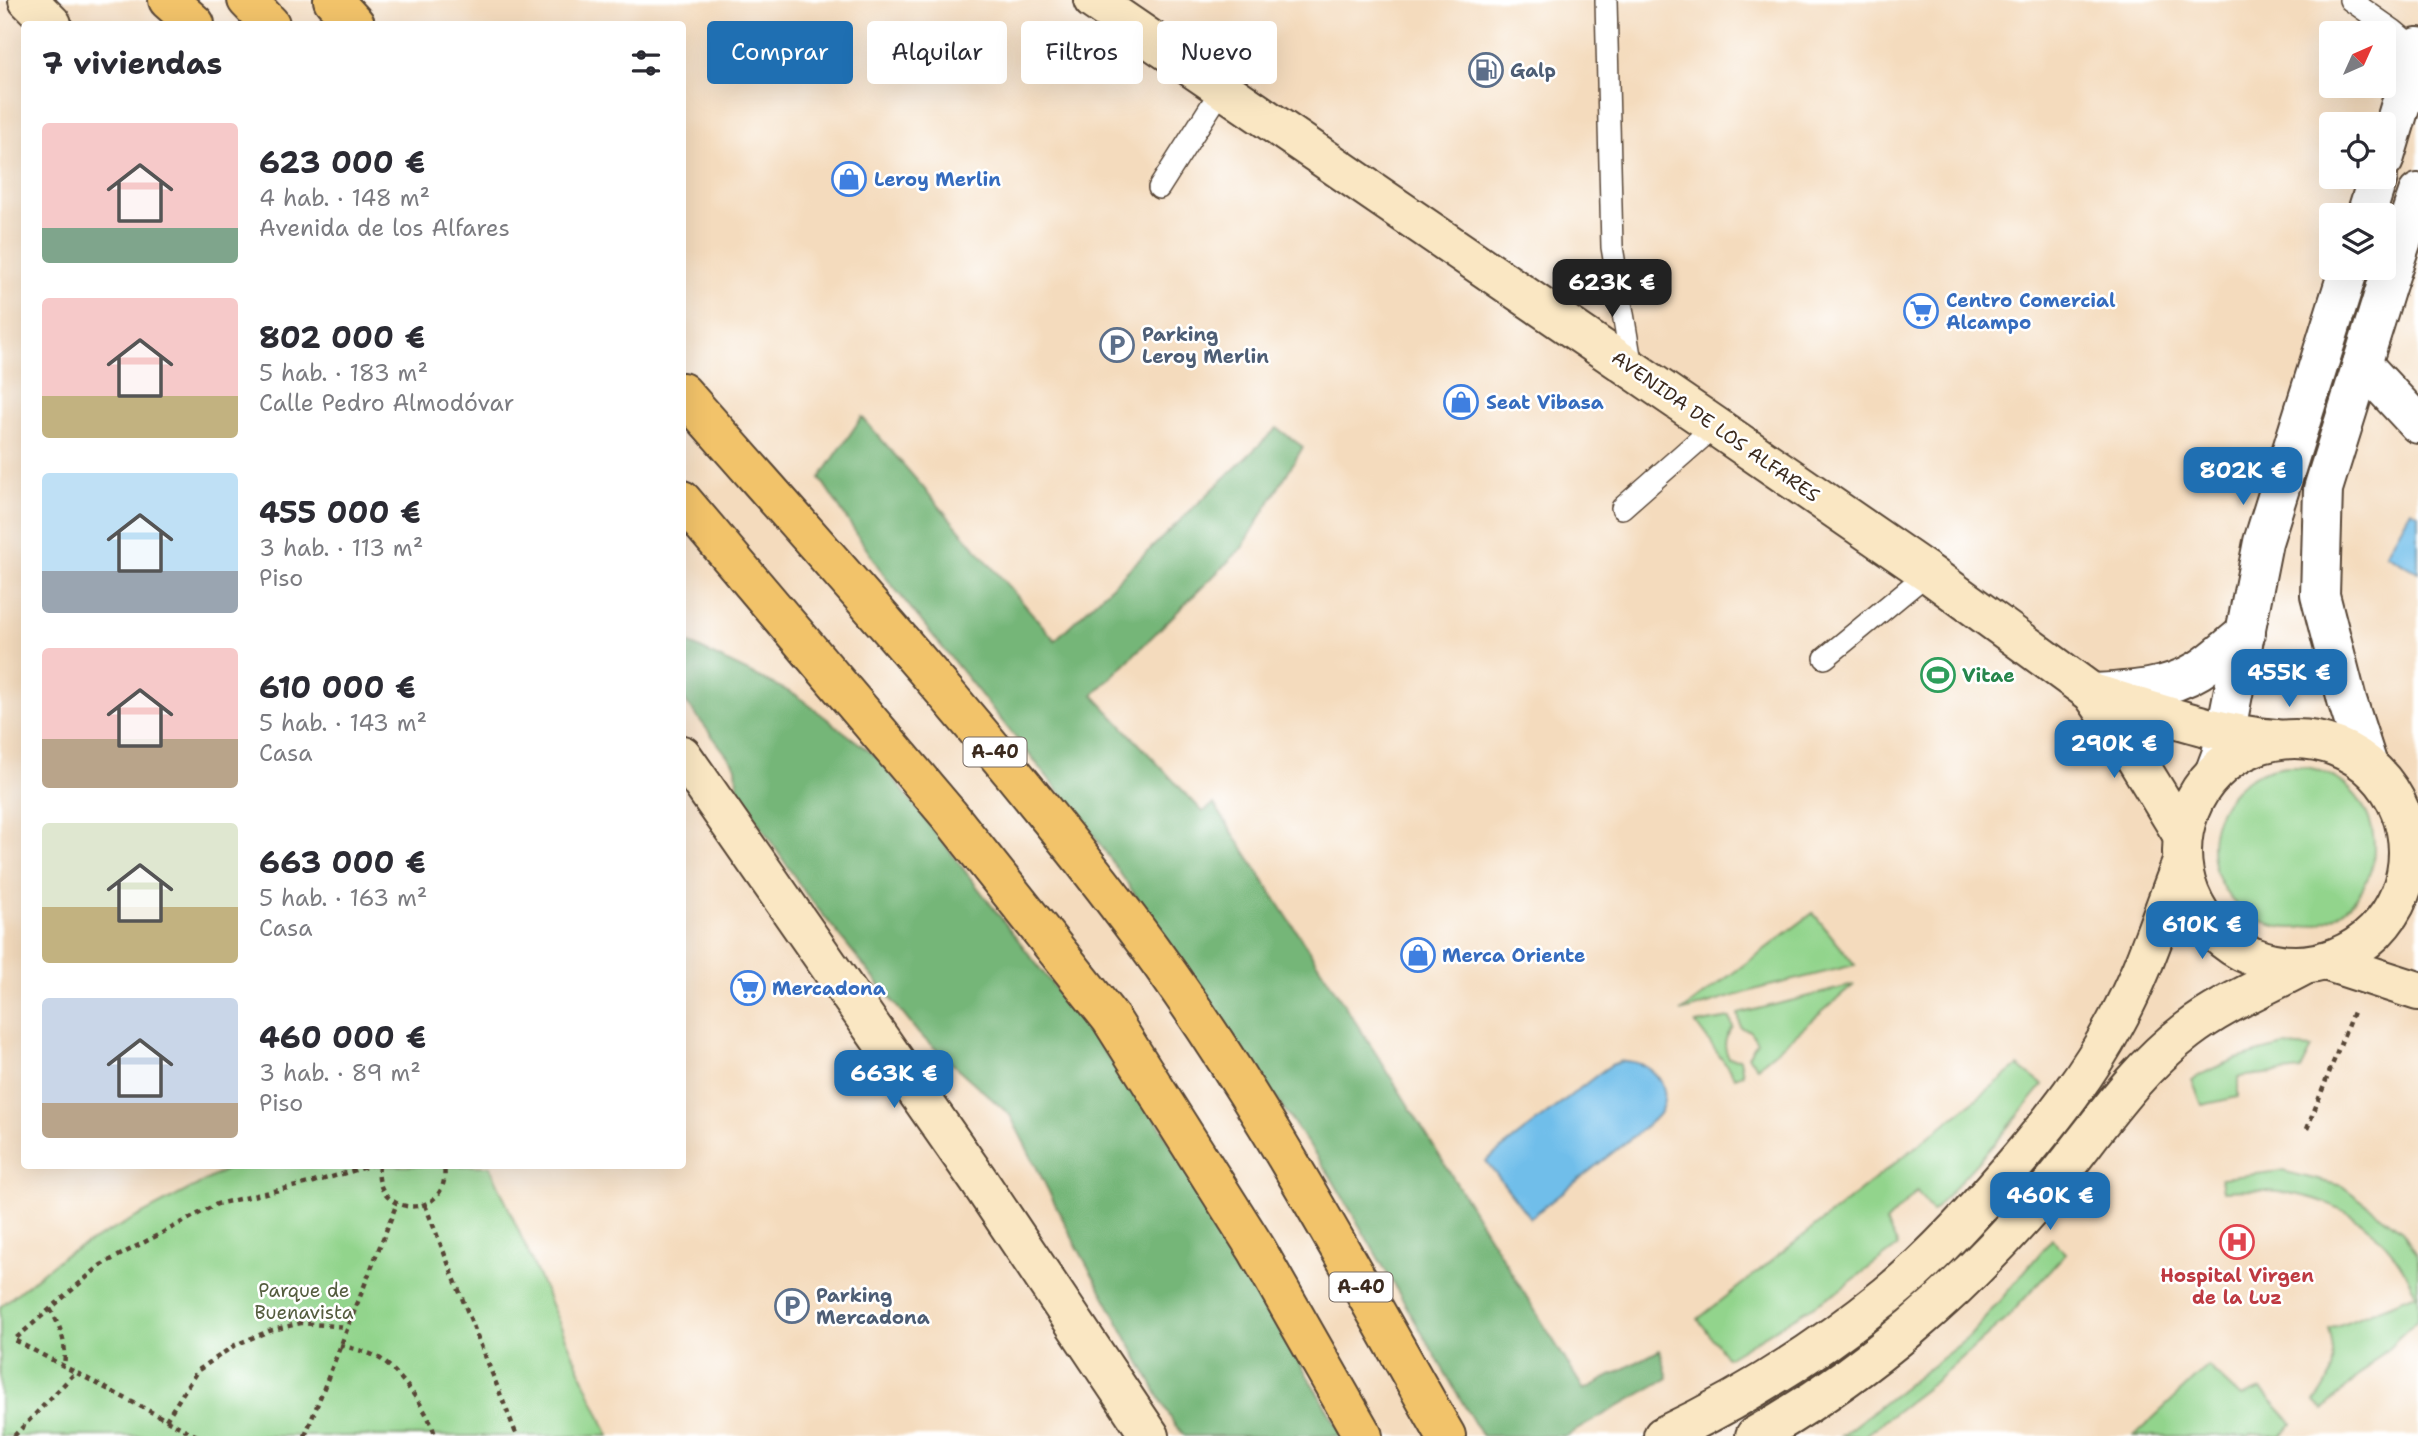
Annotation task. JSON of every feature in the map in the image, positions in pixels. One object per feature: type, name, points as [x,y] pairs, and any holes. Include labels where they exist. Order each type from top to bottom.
[{"type":"highway","points":[[168,0],[192,21]]},
{"type":"highway","points":[[247,0],[267,21]]},
{"type":"highway","points":[[333,0],[352,21]]},
{"type":"highway","points":[[349,0],[366,21]]},
{"type":"highway","name":"A-40","points":[[686,397],[981,734],[1130,921],[1252,1098],[1446,1436]]},
{"type":"highway","points":[[686,505],[949,815],[1111,1019],[1257,1250],[1363,1436]]},
{"type":"highway","points":[[686,511],[722,546]]},
{"type":"main road","points":[[28,0],[49,21]]},
{"type":"main road","name":"AVENIDA DE LOS ALFARES","points":[[1093,0],[1715,425],[1928,573],[2092,693]]},
{"type":"main road","points":[[1755,1436],[1840,1384],[1901,1337],[1945,1298],[2024,1216],[2147,1066],[2186,1031],[2215,1012],[2314,964],[2349,952],[2369,939],[2386,920],[2399,899],[2413,859],[2406,826],[2398,803],[2385,782],[2368,765],[2348,752],[2326,743],[2302,738],[2251,737],[2226,732],[2092,693]]},
{"type":"main road","points":[[2092,693],[2132,752],[2182,849],[2186,884],[2195,904],[2206,922],[2221,938],[2239,951],[2260,960],[2314,964],[2418,991]]},
{"type":"main road","points":[[1662,1436],[1721,1406],[1829,1338],[1888,1293],[1979,1206],[2041,1133],[2093,1063],[2137,981],[2154,940],[2182,849],[2188,812],[2199,790],[2215,771],[2244,751],[2278,739]]},
{"type":"main road","points":[[686,761],[979,1181],[1150,1436]]},
{"type":"street","points":[[2396,121],[2418,49]]},
{"type":"street","points":[[2368,765],[2347,700],[2320,595],[2323,489],[2418,193]]},
{"type":"street","points":[[2215,771],[2226,732],[2263,542],[2345,280]]},
{"type":"street","points":[[2362,364],[2418,424]]},
{"type":"street","points":[[2092,693],[2154,688],[2175,682],[2200,670],[2246,633]]},
{"type":"lane","points":[[1606,0],[1612,247],[1632,368]]},
{"type":"lane","points":[[2350,0],[2418,49]]},
{"type":"lane","points":[[1159,188],[1222,89]]},
{"type":"lane","points":[[1622,508],[1715,425]]},
{"type":"lane","points":[[1825,658],[1928,573]]},
{"type":"path","points":[[2307,1129],[2353,1012]]},
{"type":"path","points":[[197,1436],[14,1340],[101,1265],[217,1205],[360,1169]]},
{"type":"path","points":[[379,1169],[380,1184],[385,1194],[397,1203],[414,1207],[425,1205],[435,1198],[442,1189],[444,1169]]},
{"type":"path","points":[[305,1436],[397,1203]]},
{"type":"path","points":[[425,1205],[517,1436]]},
{"type":"path","points":[[50,1309],[62,1329],[64,1366]]},
{"type":"path","points":[[166,1420],[197,1371],[235,1345],[269,1331],[302,1323],[347,1327]]},
{"type":"path","points":[[341,1345],[380,1359],[408,1388],[433,1425],[435,1436]]},
{"type":"path","points":[[14,1436],[76,1372]]},
{"type":"green space","points":[[862,417],[1055,640],[1277,428],[1303,447],[1242,548],[1093,695],[1203,812],[1214,804],[1384,1066],[1584,1390],[1660,1350],[1668,1378],[1566,1436],[1482,1436],[1331,1177],[1088,827],[883,574],[820,478]]},
{"type":"green space","points":[[686,642],[796,695],[878,758],[1155,1118],[1343,1436],[1185,1436],[1174,1424],[1073,1239],[1010,1115],[919,1034],[806,894],[738,792],[736,767],[686,702]]},
{"type":"green space","points":[[2293,766],[2324,772],[2351,789],[2368,816],[2374,847],[2368,878],[2351,905],[2324,922],[2293,928],[2262,922],[2235,905],[2218,878],[2212,847],[2218,816],[2235,789],[2262,772]]},
{"type":"green space","points":[[1813,913],[1855,965],[1761,988],[1681,1012]]},
{"type":"green space","points":[[1854,985],[1757,1067],[1748,1056],[1757,1042],[1749,1030],[1741,1028],[1738,1014]]},
{"type":"green space","points":[[1730,1018],[1733,1027],[1725,1045],[1729,1058],[1740,1059],[1743,1074],[1735,1077],[1696,1024]]},
{"type":"green space","points":[[2284,1046],[2312,1048],[2301,1070],[2238,1077],[2238,1097],[2202,1105],[2192,1080],[2225,1063]]},
{"type":"green space","points":[[2018,1066],[2043,1085],[2003,1134],[1932,1212],[1917,1191],[1886,1223],[1898,1246],[1838,1291],[1727,1358],[1698,1319]]},
{"type":"green space","name":"Parque de Buenavista","points":[[227,1169],[491,1169],[609,1436],[0,1436],[0,1307],[63,1256]]},
{"type":"green space","points":[[2282,1171],[2342,1186],[2402,1231],[2418,1255],[2418,1319],[2323,1410],[2315,1402],[2327,1384],[2332,1368],[2333,1350],[2329,1329],[2416,1294],[2401,1265],[2383,1241],[2362,1222],[2339,1208],[2285,1193],[2223,1191],[2221,1178]]},
{"type":"green space","points":[[2052,1239],[2066,1253],[2007,1318],[1936,1381],[1864,1436],[1841,1436],[1969,1337]]},
{"type":"green space","points":[[2208,1366],[2241,1397],[2261,1389],[2293,1424],[2281,1436],[2134,1436]]},
{"type":"water","points":[[2411,510],[2418,514],[2418,572],[2386,554]]},
{"type":"water","points":[[1622,1061],[1641,1064],[1656,1075],[1664,1091],[1660,1113],[1530,1218],[1486,1161],[1601,1072]]},
{"type":"place","name":"Galp","points":[[1486,70]]},
{"type":"place","name":"Leroy Merlin","points":[[849,179]]},
{"type":"place","name":"Centro Comercial Alcampo","points":[[1921,311]]},
{"type":"place","name":"Parking Leroy Merlin","points":[[1117,345]]},
{"type":"place","name":"Seat Vibasa","points":[[1461,402]]},
{"type":"place","name":"Vitae","points":[[1938,675]]},
{"type":"place","name":"Merca Oriente","points":[[1418,955]]},
{"type":"place","name":"Mercadona","points":[[748,988]]},
{"type":"place","name":"Hospital Virgen de la Luz","points":[[2237,1242]]},
{"type":"place","name":"Parking Mercadona","points":[[792,1306]]}]
